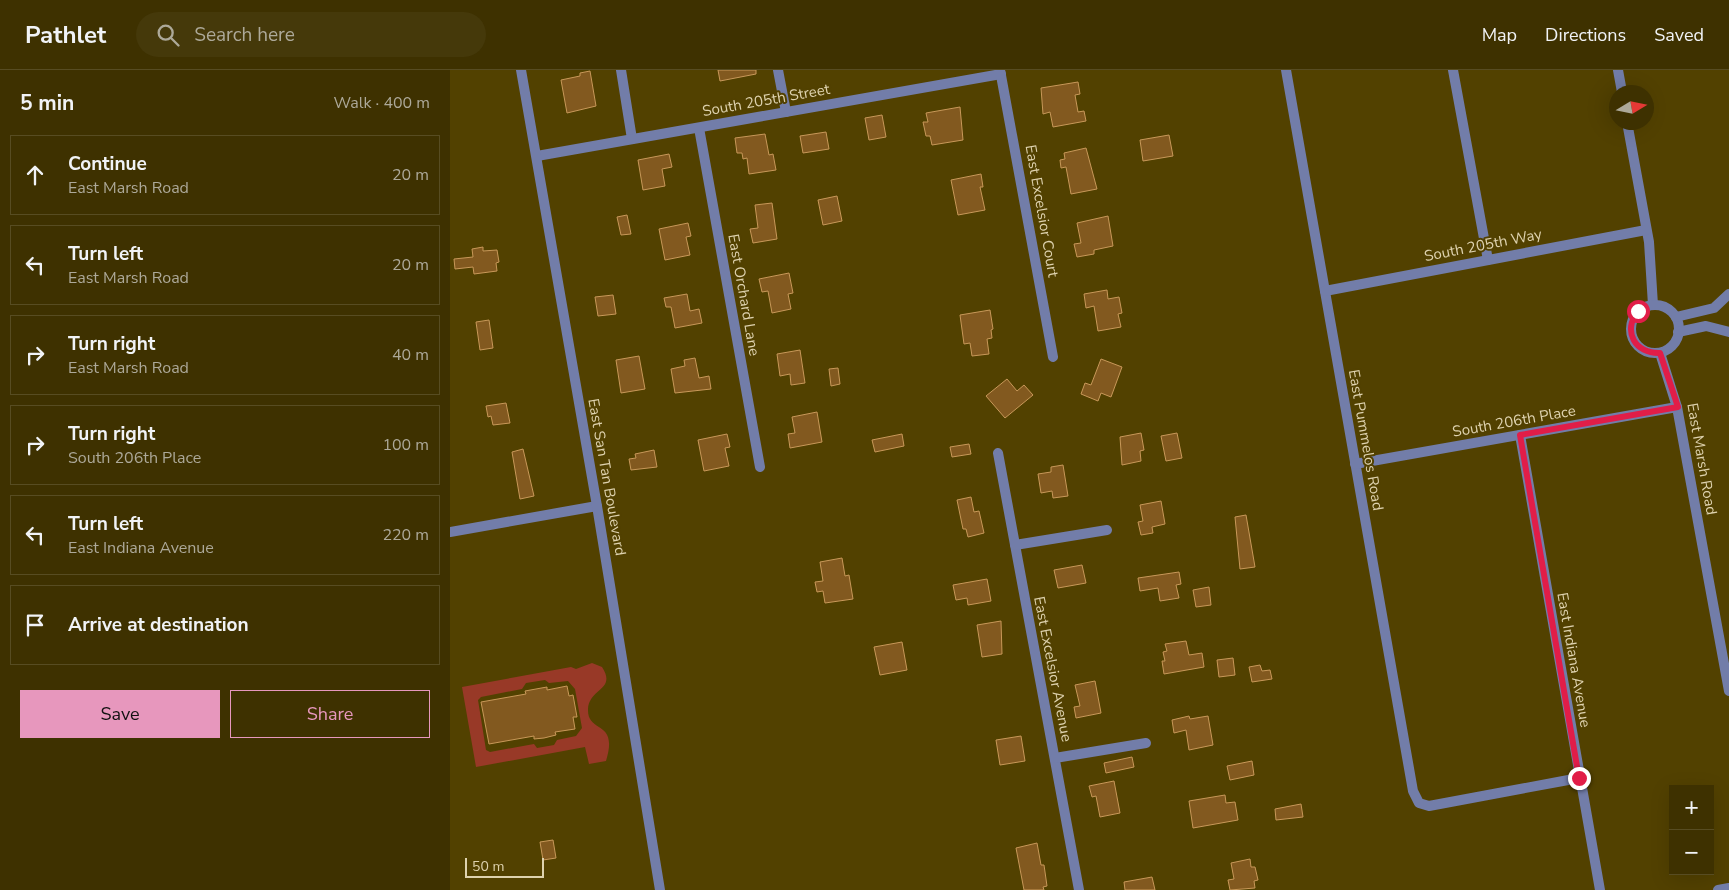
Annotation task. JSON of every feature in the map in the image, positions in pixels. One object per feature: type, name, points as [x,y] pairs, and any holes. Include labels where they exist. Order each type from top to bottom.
[{"type":"street","name":"East San Tan Boulevard","points":[[521,70],[597,506],[660,890]]},
{"type":"street","points":[[621,70],[632,139]]},
{"type":"street","points":[[778,70],[786,112]]},
{"type":"street","name":"East Pummelos Road","points":[[1286,70],[1413,791],[1419,803],[1429,806],[1579,778]]},
{"type":"street","points":[[1453,70],[1488,260]]},
{"type":"street","points":[[1618,70],[1621,85]]},
{"type":"street","name":"South 205th Street","points":[[537,156],[1001,72]]},
{"type":"street","name":"East Excelsior Court","points":[[1001,72],[1053,357]]},
{"type":"street","name":"East Orchard Lane","points":[[699,128],[760,467]]},
{"type":"street","points":[[1628,130],[1646,230],[1653,305]]},
{"type":"street","name":"South 205th Way","points":[[1324,290],[1646,230]]},
{"type":"street","points":[[1676,317],[1714,308],[1729,294]]},
{"type":"street","points":[[1653,305],[1666,308],[1676,317],[1678,332],[1673,345],[1660,353],[1652,353],[1638,347],[1631,333],[1633,317],[1638,311],[1653,305]]},
{"type":"street","points":[[1678,332],[1706,326],[1729,332]]},
{"type":"street","name":"East Marsh Road","points":[[1660,353],[1678,407],[1729,691]]},
{"type":"street","name":"South 206th Place","points":[[1355,464],[1678,407]]},
{"type":"street","name":"East Indiana Avenue","points":[[1520,435],[1600,890]]},
{"type":"street","name":"East Excelsior Avenue","points":[[998,453],[1079,890]]},
{"type":"street","points":[[450,532],[597,506]]},
{"type":"street","points":[[1015,545],[1107,530]]},
{"type":"street","points":[[1055,758],[1146,744]]},
{"type":"street","points":[[1718,890],[1729,888]]},
{"type":"shaded area","points":[[592,663],[602,667],[606,675],[604,685],[593,697],[588,709],[592,722],[606,733],[609,739],[606,761],[589,764],[585,747],[476,767],[462,687],[571,667],[576,669]],"holes":[[[545,680],[549,683],[568,681],[575,689],[582,728],[576,736],[557,740],[554,745],[537,748],[534,744],[490,752],[486,750],[478,700],[481,697],[522,689],[526,683]]]},
{"type":"building","points":[[718,70],[756,70],[756,74],[720,81]]},
{"type":"building","points":[[590,71],[596,106],[567,113],[561,80],[580,76],[580,73]]},
{"type":"building","points":[[1078,82],[1080,94],[1075,95],[1078,112],[1084,111],[1086,121],[1053,127],[1050,112],[1043,114],[1041,88]]},
{"type":"building","points":[[960,107],[963,140],[932,145],[930,136],[926,136],[923,122],[928,122],[926,113]]},
{"type":"building","points":[[882,115],[886,137],[869,140],[865,118]]},
{"type":"building","points":[[826,132],[829,149],[803,153],[800,136]]},
{"type":"building","points":[[765,134],[769,155],[773,154],[776,170],[749,174],[747,158],[743,159],[742,153],[737,153],[735,138]]},
{"type":"building","points":[[1169,135],[1173,156],[1143,161],[1140,140]]},
{"type":"building","points":[[1086,148],[1097,189],[1071,194],[1066,167],[1061,168],[1060,160],[1065,159],[1064,153]]},
{"type":"building","points":[[669,154],[672,167],[662,169],[665,186],[643,190],[638,160]]},
{"type":"building","points":[[981,174],[983,187],[980,187],[985,210],[958,215],[951,180]]},
{"type":"building","points":[[837,196],[842,221],[823,225],[818,200]]},
{"type":"building","points":[[772,203],[777,239],[753,243],[750,229],[758,228],[755,205]]},
{"type":"building","points":[[627,215],[631,234],[621,235],[617,217]]},
{"type":"building","points":[[1108,216],[1113,246],[1094,250],[1094,254],[1077,257],[1074,244],[1081,243],[1077,223]]},
{"type":"building","points":[[688,223],[691,236],[686,237],[690,255],[665,260],[659,229]]},
{"type":"building","points":[[483,247],[483,251],[497,250],[499,262],[496,263],[497,271],[474,274],[473,267],[455,269],[454,259],[473,257],[472,249]]},
{"type":"building","points":[[789,273],[793,293],[788,294],[791,309],[772,313],[768,291],[762,292],[759,279]]},
{"type":"building","points":[[1107,290],[1108,299],[1119,297],[1122,313],[1118,314],[1121,327],[1098,331],[1094,306],[1086,308],[1084,294]]},
{"type":"building","points":[[687,294],[690,311],[699,309],[702,323],[675,328],[671,307],[666,307],[664,298]]},
{"type":"building","points":[[613,295],[616,314],[598,316],[595,297]]},
{"type":"building","points":[[990,310],[993,329],[991,330],[992,338],[987,339],[989,354],[972,356],[970,343],[964,344],[960,315]]},
{"type":"building","points":[[489,320],[493,348],[480,350],[476,322]]},
{"type":"building","points":[[800,350],[805,383],[791,385],[790,374],[780,376],[777,354]]},
{"type":"building","points":[[639,356],[645,389],[621,393],[616,360]]},
{"type":"building","points":[[695,358],[699,378],[709,376],[711,389],[675,393],[671,369],[685,366],[684,360]]},
{"type":"building","points":[[1101,359],[1122,367],[1111,397],[1101,393],[1098,401],[1081,394],[1085,383],[1091,385]]},
{"type":"building","points":[[838,368],[840,384],[831,386],[829,369]]},
{"type":"building","points":[[1007,379],[1017,391],[1024,385],[1033,395],[1005,418],[986,396]]},
{"type":"building","points":[[506,403],[510,423],[493,425],[491,416],[488,417],[486,406]]},
{"type":"building","points":[[817,412],[822,442],[790,448],[788,434],[795,433],[792,417]]},
{"type":"building","points":[[1141,433],[1144,450],[1140,451],[1141,461],[1122,465],[1120,437]]},
{"type":"building","points":[[1177,433],[1182,458],[1166,461],[1161,436]]},
{"type":"building","points":[[727,434],[730,447],[725,448],[729,466],[704,471],[698,440]]},
{"type":"building","points":[[902,434],[904,446],[875,452],[872,440]]},
{"type":"building","points":[[969,444],[971,454],[952,457],[950,447]]},
{"type":"building","points":[[523,449],[534,496],[520,499],[512,452]]},
{"type":"building","points":[[654,450],[657,467],[631,470],[629,459],[636,458],[635,454]]},
{"type":"building","points":[[1063,465],[1068,496],[1053,498],[1052,491],[1041,493],[1038,474],[1051,472],[1051,467]]},
{"type":"building","points":[[971,497],[974,512],[979,511],[984,533],[968,537],[966,529],[963,529],[957,500]]},
{"type":"building","points":[[1161,501],[1165,524],[1152,527],[1153,533],[1141,535],[1138,522],[1143,521],[1140,505]]},
{"type":"building","points":[[1246,515],[1255,567],[1240,569],[1235,517]]},
{"type":"building","points":[[842,558],[845,576],[849,575],[853,599],[825,603],[823,591],[817,592],[815,582],[823,581],[820,562]]},
{"type":"building","points":[[1082,565],[1086,583],[1058,588],[1054,570]]},
{"type":"building","points":[[1179,572],[1181,584],[1176,585],[1179,598],[1160,601],[1158,588],[1140,591],[1138,578]]},
{"type":"building","points":[[987,579],[991,601],[968,605],[967,598],[956,600],[953,585]]},
{"type":"building","points":[[1209,587],[1211,605],[1196,607],[1193,590]]},
{"type":"building","points":[[1001,621],[1002,654],[982,657],[977,625]]},
{"type":"building","points":[[1186,641],[1189,655],[1202,653],[1204,667],[1164,674],[1162,661],[1165,661],[1163,652],[1167,651],[1165,644]]},
{"type":"building","points":[[902,642],[907,670],[880,675],[874,647]]},
{"type":"building","points":[[1233,658],[1235,675],[1219,677],[1217,660]]},
{"type":"building","points":[[1260,665],[1262,671],[1270,670],[1272,679],[1252,682],[1249,667]]},
{"type":"building","points":[[1095,681],[1101,713],[1076,718],[1074,707],[1080,706],[1075,685]]},
{"type":"building","points":[[567,686],[569,696],[573,695],[577,717],[573,717],[575,729],[555,732],[556,735],[544,738],[534,739],[534,736],[489,744],[481,702],[526,694],[525,691],[547,687],[547,690]]},
{"type":"building","points":[[1189,716],[1190,719],[1208,716],[1213,745],[1189,750],[1186,730],[1174,733],[1172,720]]},
{"type":"building","points":[[1021,736],[1025,761],[1000,765],[996,740]]},
{"type":"building","points":[[1132,757],[1134,767],[1106,773],[1104,763]]},
{"type":"building","points":[[1252,761],[1254,775],[1230,780],[1227,766]]},
{"type":"building","points":[[1114,781],[1120,813],[1100,817],[1096,796],[1092,797],[1089,786]]},
{"type":"building","points":[[1225,795],[1226,803],[1235,802],[1238,820],[1193,828],[1189,801]]},
{"type":"building","points":[[1301,804],[1303,817],[1276,820],[1275,809]]},
{"type":"building","points":[[553,840],[556,858],[543,860],[540,842]]},
{"type":"building","points":[[1037,843],[1041,865],[1044,865],[1047,886],[1043,887],[1044,890],[1024,890],[1016,848]]},
{"type":"building","points":[[1250,859],[1251,867],[1255,867],[1258,880],[1254,881],[1255,888],[1230,890],[1228,880],[1234,879],[1231,863]]},
{"type":"building","points":[[1152,877],[1155,890],[1125,890],[1124,882]]},
{"type":"route","points":[[1579,778],[1520,435],[1678,407],[1660,353],[1645,351],[1638,347],[1633,340],[1631,325],[1633,317],[1638,311]]}]
